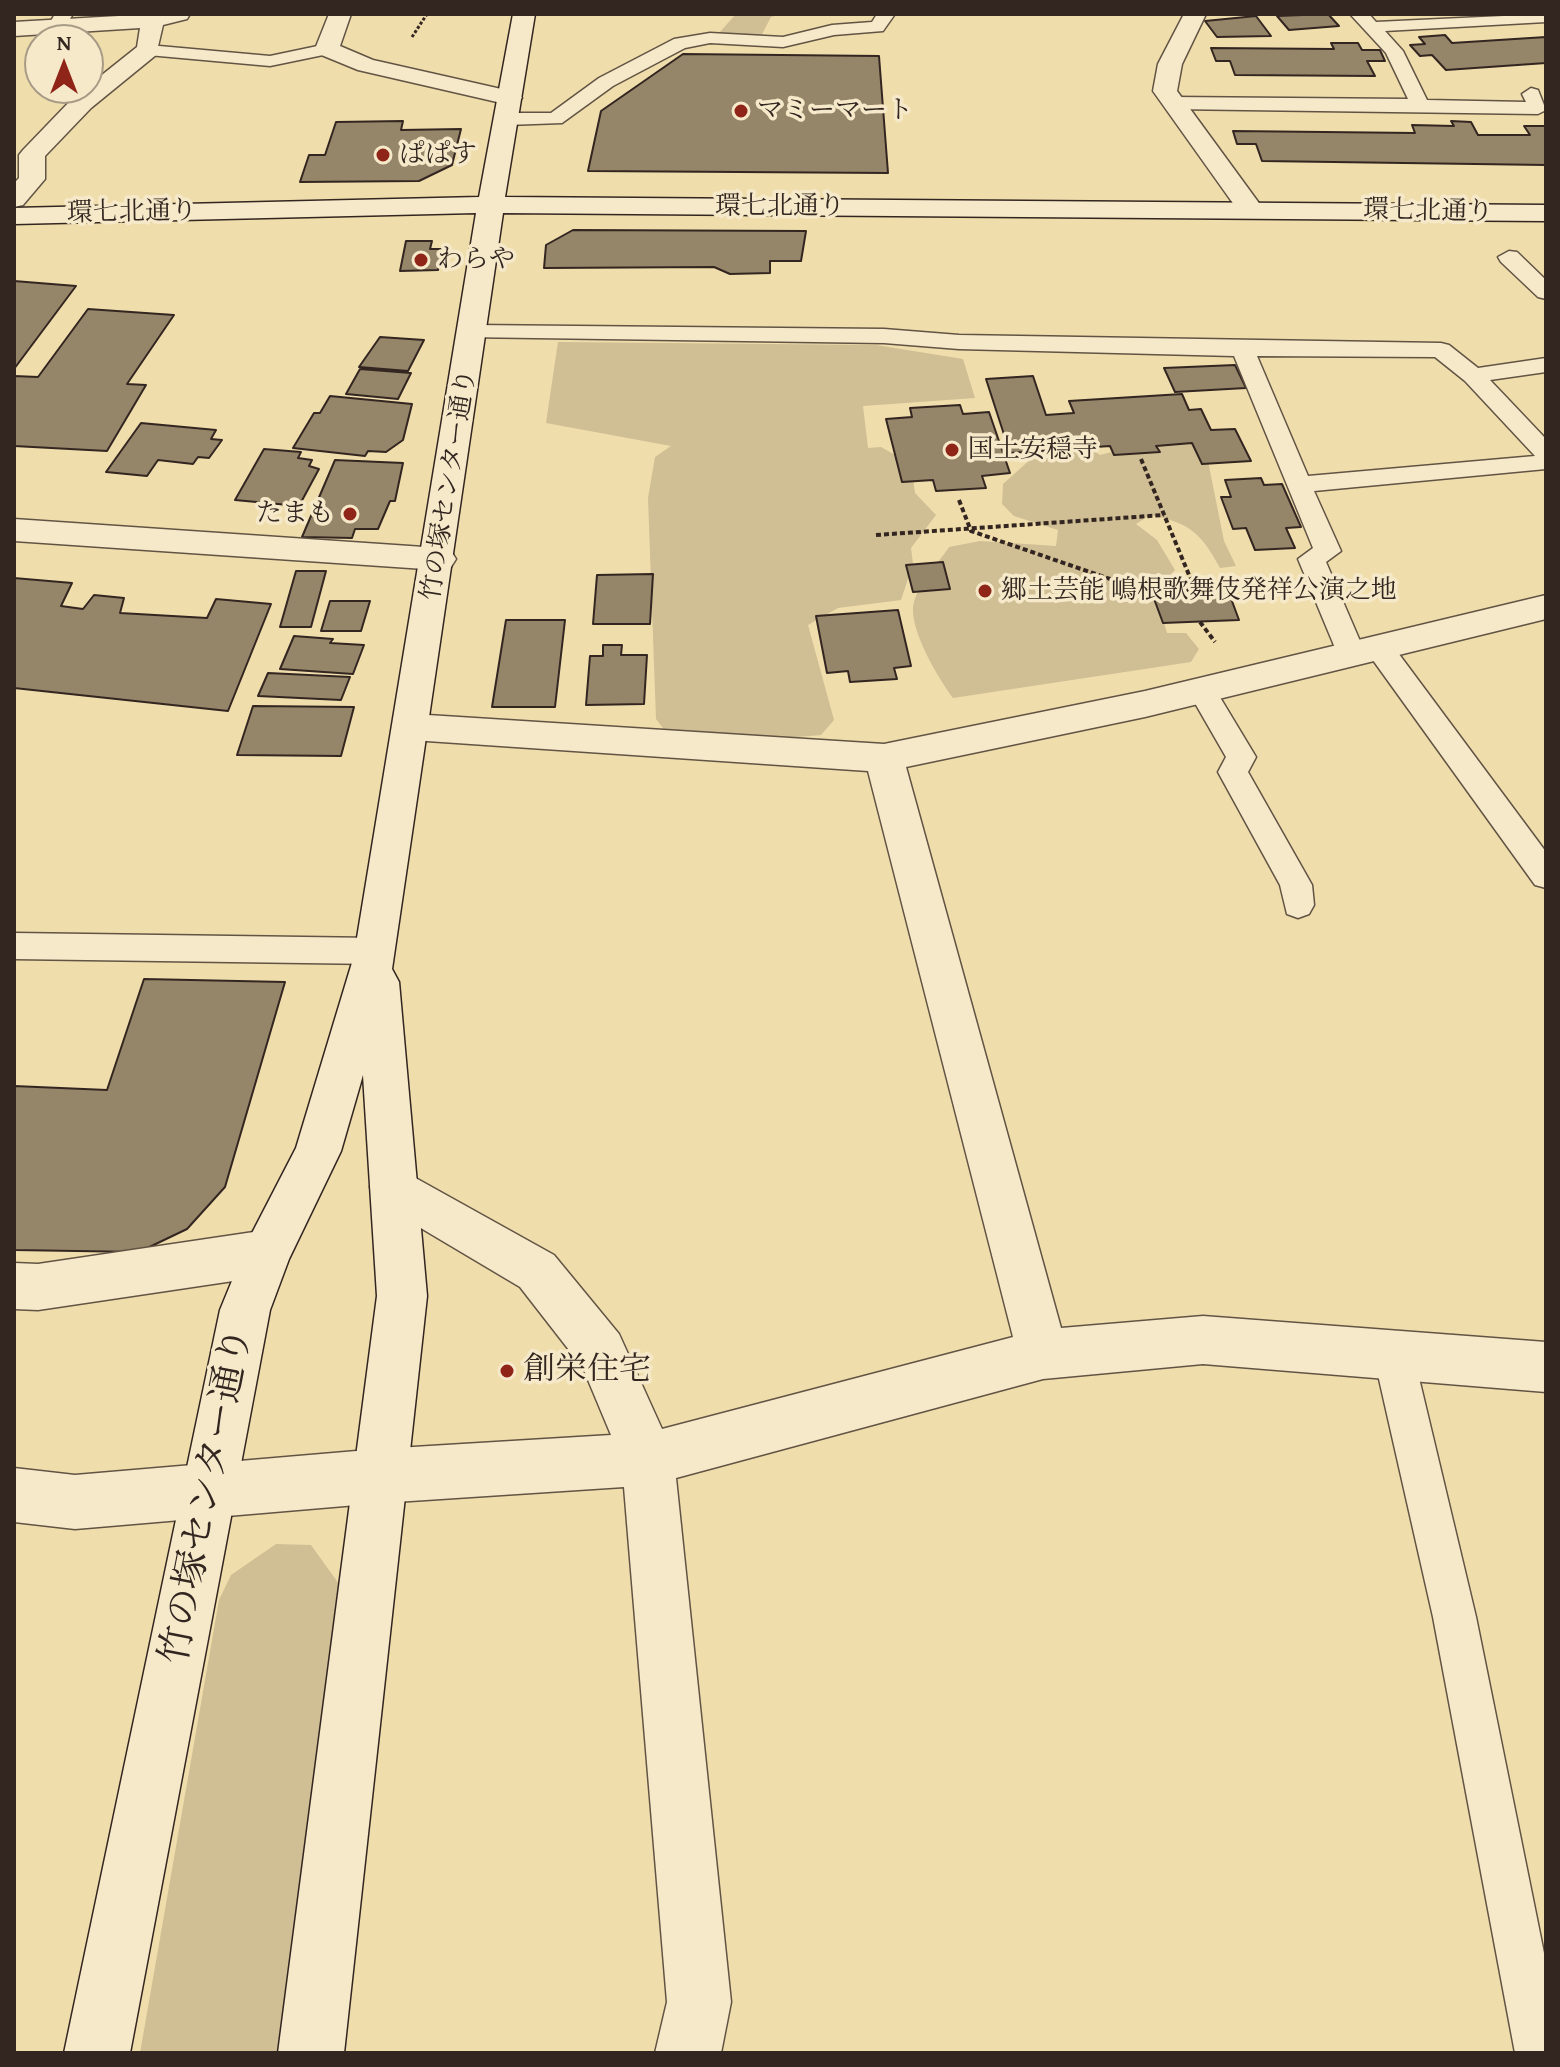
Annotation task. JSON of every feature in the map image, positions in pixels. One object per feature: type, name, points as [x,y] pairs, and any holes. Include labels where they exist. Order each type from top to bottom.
[{"type":"street","points":[[14,29],[61,20],[152,21],[180,14]]},
{"type":"street","points":[[340,14],[327,49],[366,65],[508,109]]},
{"type":"street","name":"竹の塚センター通り","points":[[97,2053],[245,1310],[267,1253],[318,1151],[376,954],[491,205],[524,14]]},
{"type":"street","points":[[1195,14],[1170,64],[1165,91],[1251,210]]},
{"type":"street","points":[[14,199],[32,179],[32,155],[82,103],[148,50],[152,21]]},
{"type":"street","name":"環七北通り","points":[[14,216],[491,205],[1546,213]]},
{"type":"street","points":[[14,530],[439,559]]},
{"type":"street","points":[[412,727],[884,758],[1202,691],[1546,607]]},
{"type":"street","points":[[884,758],[1043,1354]]},
{"type":"street","name":"竹の塚センター通り","points":[[311,2053],[402,1296],[376,954]]},
{"type":"street","points":[[394,1187],[537,1271],[601,1351],[648,1459],[699,2002],[688,2053]]},
{"type":"street","points":[[14,1286],[38,1287],[267,1253]]},
{"type":"street","points":[[14,1495],[75,1502],[380,1476],[648,1459],[1043,1354],[1203,1340],[1546,1367]]},
{"type":"lane","points":[[508,109],[555,119],[606,82],[680,43],[710,38],[803,40],[832,30],[877,27],[886,14]]},
{"type":"lane","points":[[1366,20],[1546,17]]},
{"type":"lane","points":[[1366,20],[1394,51],[1420,105]]},
{"type":"lane","points":[[148,50],[270,61],[327,49]]},
{"type":"lane","points":[[1172,103],[1538,108],[1531,94]]},
{"type":"lane","points":[[1509,257],[1546,292]]},
{"type":"lane","points":[[473,332],[884,336],[959,342],[1441,350],[1473,376],[1546,453]]},
{"type":"lane","points":[[1243,349],[1328,551],[1311,559],[1366,652],[1533,837],[1546,876]]},
{"type":"lane","points":[[1473,376],[1546,365]]},
{"type":"lane","points":[[1299,485],[1546,462]]},
{"type":"lane","points":[[1202,691],[1241,757],[1233,772],[1296,885],[1298,905]]},
{"type":"lane","points":[[14,946],[376,954]]},
{"type":"lane","points":[[1394,1357],[1425,1467],[1427,1493],[1453,1599],[1540,2053]]},
{"type":"path","points":[[959,500],[971,531],[1145,591],[1188,592],[1194,587],[1141,459]]},
{"type":"path","points":[[876,535],[971,531],[1164,515]]},
{"type":"shaded area","points":[[736,14],[782,14],[771,17],[761,36],[719,33]]},
{"type":"shaded area","points":[[558,342],[876,345],[963,359],[975,398],[863,406],[868,448],[881,447],[911,464],[915,493],[936,515],[911,548],[913,564],[901,600],[838,608],[808,625],[834,720],[821,735],[785,738],[666,732],[656,719],[648,498],[655,457],[671,446],[546,423]]},
{"type":"shaded area","points":[[1076,439],[1100,455],[1162,439],[1205,446],[1224,541],[1236,566],[1220,568],[1207,546],[1185,526],[1150,515],[1136,524],[1157,540],[1175,570],[1155,591],[1167,633],[1186,633],[1199,649],[1191,662],[953,698],[933,667],[916,629],[913,607],[918,591],[949,547],[980,541],[1056,546],[1058,530],[1014,516],[1002,504],[1003,484],[1033,457],[1038,442]]},
{"type":"shaded area","points":[[276,1544],[311,1545],[347,1595],[288,2053],[140,2053],[219,1600],[231,1575]]},
{"type":"building","points":[[1328,14],[1339,26],[1289,30],[1277,16]]},
{"type":"building","points":[[1256,16],[1271,36],[1217,37],[1205,21]]},
{"type":"building","points":[[1445,35],[1452,43],[1546,37],[1546,63],[1446,70],[1432,55],[1420,56],[1410,45],[1425,44],[1419,37]]},
{"type":"building","points":[[1331,43],[1358,43],[1362,50],[1380,50],[1385,61],[1367,61],[1375,76],[1235,75],[1230,61],[1216,61],[1211,48],[1334,49]]},
{"type":"building","points":[[683,54],[879,56],[888,173],[588,171],[601,111]]},
{"type":"building","points":[[403,121],[401,130],[461,129],[452,165],[419,181],[300,182],[309,155],[325,155],[336,122]]},
{"type":"building","points":[[1451,121],[1471,122],[1478,135],[1530,135],[1524,126],[1546,126],[1546,165],[1262,161],[1256,144],[1237,144],[1233,131],[1415,133],[1412,125],[1454,126]]},
{"type":"building","points":[[573,230],[806,231],[801,261],[770,261],[770,273],[730,274],[714,267],[544,268],[546,245]]},
{"type":"building","points":[[406,241],[432,241],[430,249],[442,249],[438,270],[400,271]]},
{"type":"building","points":[[14,281],[76,286],[14,369]]},
{"type":"building","points":[[88,309],[174,315],[127,384],[146,385],[107,451],[14,446],[14,376],[38,377]]},
{"type":"building","points":[[380,337],[424,340],[408,371],[359,367]]},
{"type":"building","points":[[1235,365],[1246,388],[1175,392],[1164,368]]},
{"type":"building","points":[[360,369],[411,373],[398,399],[346,394]]},
{"type":"building","points":[[1033,376],[1046,415],[1074,413],[1069,401],[1182,394],[1189,410],[1201,409],[1211,430],[1235,429],[1251,461],[1202,464],[1192,443],[1156,446],[1160,452],[1114,455],[1110,446],[1010,453],[986,379]]},
{"type":"building","points":[[330,396],[412,404],[403,440],[386,452],[368,451],[365,456],[293,448],[314,413],[320,413]]},
{"type":"building","points":[[960,405],[963,414],[989,412],[1010,473],[982,476],[986,488],[936,491],[933,480],[902,482],[886,419],[912,417],[910,408]]},
{"type":"building","points":[[141,423],[216,430],[211,439],[222,440],[209,458],[198,457],[193,464],[158,460],[147,476],[106,472]]},
{"type":"building","points":[[264,449],[301,452],[298,458],[312,460],[309,466],[319,469],[299,506],[235,500]]},
{"type":"building","points":[[335,460],[403,463],[395,501],[390,501],[378,529],[355,529],[352,538],[302,537]]},
{"type":"building","points":[[1261,478],[1264,485],[1282,484],[1301,527],[1286,528],[1295,548],[1255,550],[1246,528],[1233,529],[1221,497],[1231,497],[1225,480]]},
{"type":"building","points":[[943,562],[950,589],[913,592],[906,565]]},
{"type":"building","points":[[296,571],[326,571],[311,627],[280,627]]},
{"type":"building","points":[[653,574],[650,624],[593,624],[597,575]]},
{"type":"building","points":[[14,578],[72,583],[61,606],[83,609],[94,595],[124,598],[120,613],[207,618],[216,599],[271,604],[228,711],[14,688]]},
{"type":"building","points":[[1229,593],[1239,620],[1163,623],[1153,596]]},
{"type":"building","points":[[330,601],[370,601],[361,631],[321,631]]},
{"type":"building","points":[[898,610],[911,666],[894,668],[897,679],[850,682],[848,671],[827,673],[816,616]]},
{"type":"building","points":[[506,620],[565,620],[555,707],[492,707]]},
{"type":"building","points":[[294,636],[364,645],[353,674],[280,669]]},
{"type":"building","points":[[603,645],[622,645],[621,655],[647,655],[644,704],[586,705],[590,656],[603,656]]},
{"type":"building","points":[[268,673],[350,677],[341,700],[258,696]]},
{"type":"building","points":[[253,706],[354,707],[341,756],[237,755]]},
{"type":"building","points":[[144,979],[285,982],[225,1187],[187,1229],[139,1252],[14,1250],[14,1086],[107,1090]]},
{"type":"place","name":"マミーマート","points":[[741,111]]},
{"type":"place","name":"ぱぱす","points":[[383,155]]},
{"type":"place","name":"わらや","points":[[421,260]]},
{"type":"place","name":"国土安穏寺","points":[[952,450]]},
{"type":"place","name":"たまも","points":[[350,514]]},
{"type":"place","name":"郷土芸能 嶋根歌舞伎発祥公演之地","points":[[985,591]]},
{"type":"place","name":"創栄住宅","points":[[507,1371]]}]
